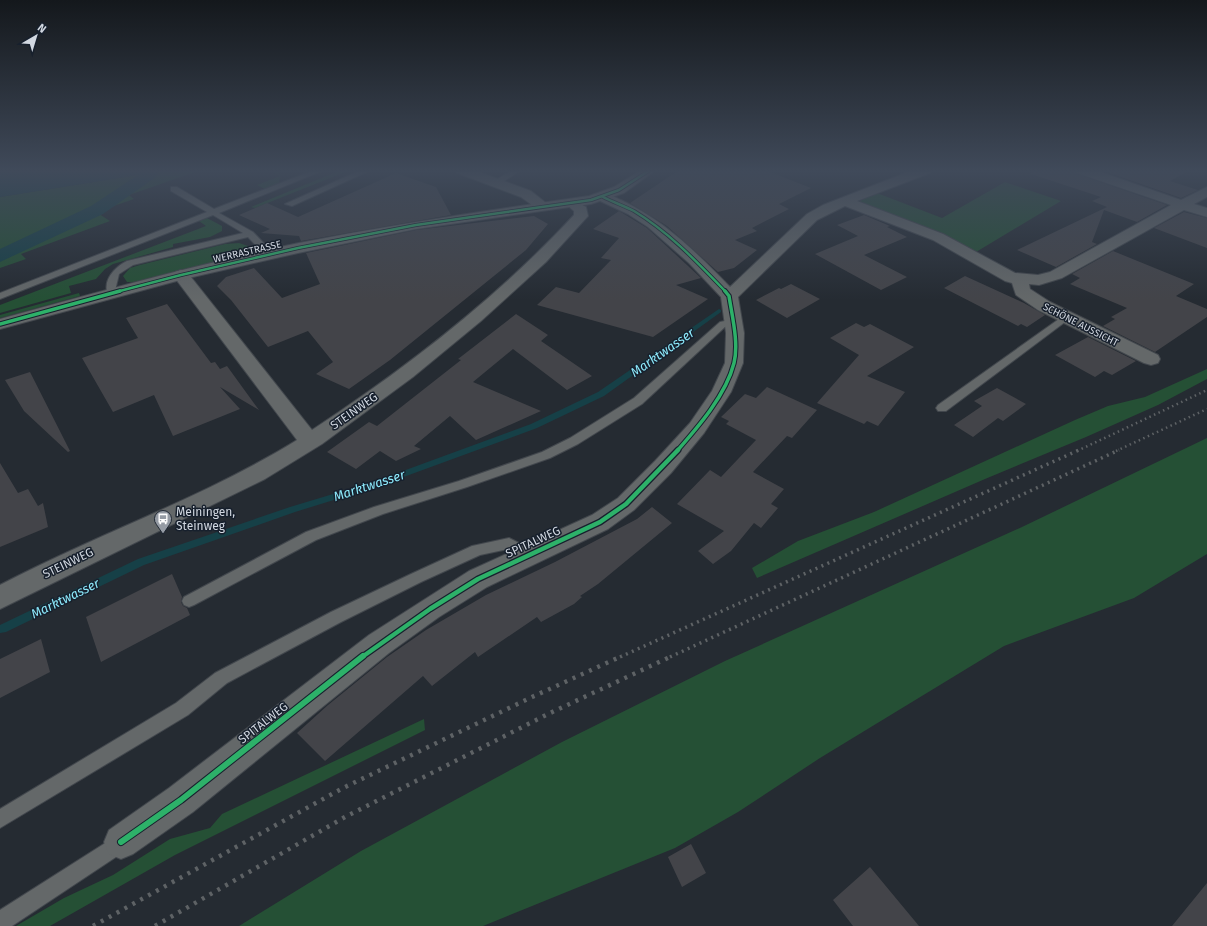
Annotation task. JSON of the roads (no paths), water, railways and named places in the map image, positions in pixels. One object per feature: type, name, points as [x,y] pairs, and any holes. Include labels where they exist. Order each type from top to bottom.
[{"type":"street","name":"WERRASTRASSE","points":[[0,324],[111,293],[269,254],[416,225],[500,213]]},
{"type":"street","name":"STEINWEG","points":[[0,598],[79,557],[215,494],[258,472],[358,409],[411,369],[507,290],[566,234],[581,216],[581,213]]},
{"type":"street","points":[[636,213],[653,224],[695,260],[729,296],[812,217],[819,213]]},
{"type":"street","points":[[875,213],[938,237],[1001,274],[1020,280],[1048,279],[1166,213]]},
{"type":"street","points":[[181,275],[309,441]]},
{"type":"street","name":"SCHÖNE AUSSICHT","points":[[1020,280],[1022,290],[1028,296],[1066,317],[1151,359]]},
{"type":"street","name":"SPITALWEG","points":[[121,842],[181,800],[379,644],[478,579],[528,554],[600,522],[626,504],[681,448],[710,409],[728,379],[734,363],[736,348],[734,322],[729,296]]},
{"type":"lane","points":[[0,296],[212,213]]},
{"type":"lane","points":[[217,213],[250,234],[269,254]]},
{"type":"lane","points":[[111,293],[113,274],[117,269],[130,263],[250,234]]},
{"type":"lane","points":[[942,408],[1066,317]]},
{"type":"lane","points":[[189,600],[311,536],[380,510],[463,484],[531,460],[574,441],[638,401],[723,324],[734,322]]},
{"type":"lane","points":[[0,819],[182,709],[220,678],[336,618],[477,550],[509,543],[528,554]]},
{"type":"lane","points":[[0,922],[121,842]]},
{"type":"waterway","points":[[0,256],[90,213]]},
{"type":"waterway","name":"Marktwasser","points":[[2,629],[141,562],[293,509],[376,484],[534,426],[601,394],[719,311]]},
{"type":"railway","points":[[1077,451],[1207,390]]},
{"type":"railway","points":[[1116,451],[1207,409]]},
{"type":"railway","points":[[620,657],[1079,450]]},
{"type":"railway","points":[[670,657],[1119,450]]},
{"type":"railway","points":[[93,926],[343,788],[532,697],[622,656]]},
{"type":"railway","points":[[155,926],[345,817],[548,714],[672,656]]},
{"type":"place","name":"Meiningen, Steinweg","points":[[163,534]]}]
